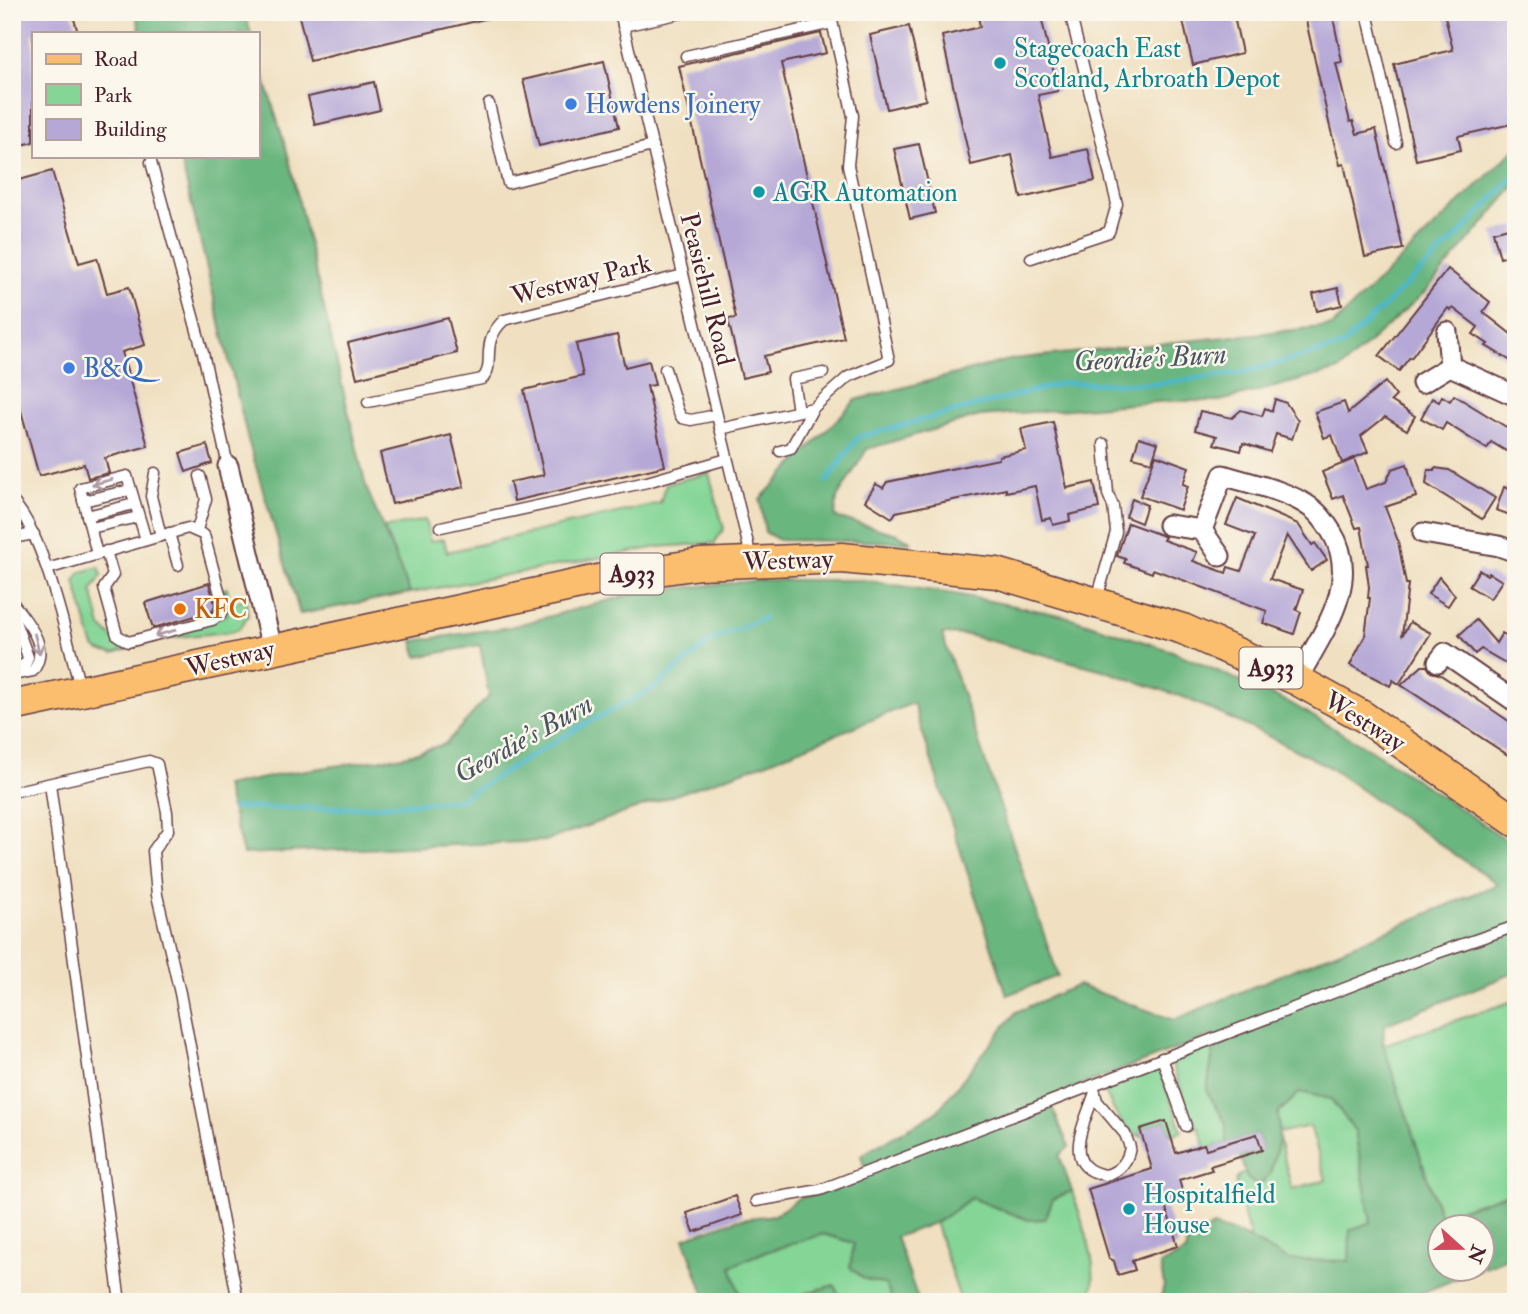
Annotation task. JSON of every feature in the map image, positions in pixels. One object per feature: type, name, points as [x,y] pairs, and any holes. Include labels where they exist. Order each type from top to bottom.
[{"type":"main road","name":"Westway","points":[[12,706],[617,576],[700,564],[842,558],[998,573],[1183,629],[1297,680],[1364,718],[1516,822]]},
{"type":"street","points":[[1447,332],[1450,366]]},
{"type":"street","points":[[1422,383],[1450,366]]},
{"type":"street","points":[[1450,366],[1516,396]]},
{"type":"street","points":[[229,466],[272,648]]},
{"type":"street","points":[[1202,530],[1223,475],[1287,496],[1311,507],[1340,545],[1344,575],[1339,599],[1297,680]]},
{"type":"street","points":[[1168,525],[1202,530],[1220,556]]},
{"type":"street","points":[[1423,533],[1499,546],[1516,552]]},
{"type":"street","points":[[1438,662],[1445,653],[1516,702]]},
{"type":"lane","name":"Peasiehill Road","points":[[620,12],[750,561]]},
{"type":"lane","points":[[623,26],[686,12]]},
{"type":"lane","points":[[1031,258],[1109,232],[1117,204],[1070,12]]},
{"type":"lane","points":[[1367,12],[1396,143]]},
{"type":"lane","points":[[686,56],[831,18],[853,116],[848,165],[889,360],[848,377],[813,408],[791,448],[780,451]]},
{"type":"lane","points":[[489,104],[508,183],[652,146]]},
{"type":"lane","points":[[150,162],[203,352],[229,466]]},
{"type":"lane","name":"Westway Park","points":[[368,402],[482,379],[489,367],[491,337],[504,320],[683,275]]},
{"type":"lane","points":[[665,369],[682,418],[691,420],[716,415]]},
{"type":"lane","points":[[798,411],[793,379],[823,373]]},
{"type":"lane","points":[[720,429],[813,408]]},
{"type":"lane","points":[[1096,603],[1115,532],[1113,506],[1108,494],[1104,444]]},
{"type":"lane","points":[[441,527],[635,485],[727,459]]},
{"type":"lane","points":[[155,473],[151,496],[178,565]]},
{"type":"lane","points":[[146,540],[127,476],[80,488],[91,528],[113,575],[104,588],[117,635],[128,642],[212,620],[220,614],[223,605],[201,532],[206,499],[200,476]]},
{"type":"lane","points":[[12,501],[20,509],[34,534],[47,569],[81,692]]},
{"type":"lane","points":[[87,516],[134,504]]},
{"type":"lane","points":[[91,528],[138,517]]},
{"type":"lane","points":[[47,569],[188,528],[201,532]]},
{"type":"lane","points":[[12,538],[34,534]]},
{"type":"lane","points":[[12,602],[34,634],[40,650],[39,662],[33,671],[12,674]]},
{"type":"lane","points":[[12,613],[28,657],[26,663],[12,674]]},
{"type":"lane","points":[[12,792],[149,761],[158,764],[167,812],[167,830],[152,850],[157,895],[180,993],[238,1302]]},
{"type":"lane","points":[[50,784],[120,1302]]},
{"type":"lane","points":[[756,1201],[820,1190],[1094,1088],[1434,954],[1516,926]]},
{"type":"lane","points":[[1162,1059],[1186,1126]]},
{"type":"lane","points":[[1094,1088],[1097,1101],[1125,1134],[1130,1147],[1125,1163],[1106,1175],[1089,1170],[1079,1159],[1079,1135],[1094,1088]]},
{"type":"green space","points":[[135,12],[244,12],[251,32],[141,32]]},
{"type":"green space","points":[[259,61],[288,155],[366,487],[410,593],[300,614],[248,440],[180,158],[259,158]]},
{"type":"green space","points":[[1516,148],[1516,185],[1425,292],[1339,370],[1220,401],[1169,401],[980,416],[867,449],[837,498],[835,517],[897,534],[912,542],[779,540],[765,532],[760,499],[856,400],[1013,359],[1332,326]]},
{"type":"green space","points":[[709,473],[724,529],[714,543],[658,547],[410,593],[384,528],[425,520],[430,541],[444,539],[447,552],[660,503],[666,484]]},
{"type":"green space","points":[[99,567],[102,575],[92,590],[101,627],[120,644],[125,645],[226,615],[229,609],[224,589],[227,588],[231,603],[246,599],[248,616],[239,629],[230,632],[177,637],[142,644],[114,654],[100,651],[94,647],[75,581],[81,572]]},
{"type":"green space","points":[[763,580],[863,580],[960,595],[1065,616],[1172,651],[1290,703],[1376,753],[1516,846],[1516,972],[1384,1025],[1383,1044],[1439,1212],[1426,1212],[1426,1282],[1448,1282],[1399,1302],[1253,1302],[1241,1298],[1234,1302],[1160,1302],[1164,1285],[1160,1265],[1186,1252],[1186,1243],[1213,1226],[1242,1235],[1288,1260],[1349,1261],[1350,1230],[1371,1222],[1355,1131],[1331,1099],[1300,1092],[1278,1113],[1279,1139],[1270,1174],[1258,1187],[1247,1178],[1240,1157],[1262,1149],[1257,1134],[1226,1143],[1226,1123],[1207,1091],[1214,1045],[1210,1036],[1048,1098],[1069,1147],[1059,1155],[1072,1191],[1053,1199],[1045,1219],[1029,1220],[971,1198],[939,1221],[896,1237],[919,1302],[893,1302],[886,1285],[862,1278],[850,1267],[854,1243],[823,1234],[731,1266],[742,1302],[707,1302],[684,1238],[739,1219],[775,1215],[799,1198],[835,1190],[865,1170],[861,1155],[936,1113],[1016,1012],[1078,985],[1174,1020],[1498,884],[1327,766],[1183,697],[1103,670],[968,635],[942,634],[1058,976],[1007,995],[913,703],[765,763],[545,841],[243,854],[225,786],[293,772],[404,756],[445,744],[489,696],[480,645],[418,657],[413,641],[510,627],[640,592]]},
{"type":"green space","points":[[1516,1000],[1516,1191],[1452,1212],[1439,1212],[1383,1045]]},
{"type":"green space","points":[[1214,1045],[1207,1091],[1226,1123],[1226,1143],[1206,1149],[1199,1127],[1193,1128],[1171,1060]]},
{"type":"green space","points":[[1158,1065],[1182,1131],[1171,1135],[1166,1121],[1140,1129],[1142,1137],[1122,1122],[1103,1086]]},
{"type":"green space","points":[[1300,1092],[1331,1099],[1355,1131],[1371,1222],[1349,1261],[1288,1260],[1251,1240],[1236,1189],[1237,1179],[1242,1174],[1245,1173],[1247,1178],[1258,1186],[1270,1174],[1279,1139],[1292,1189],[1326,1180],[1310,1126],[1278,1133],[1278,1113]]},
{"type":"green space","points":[[1072,1191],[1093,1263],[1092,1291],[1087,1302],[961,1302],[935,1222],[971,1198],[1029,1220],[1053,1199]]},
{"type":"green space","points":[[1516,1191],[1516,1254],[1496,1262],[1496,1212],[1452,1212]]},
{"type":"green space","points":[[823,1234],[854,1243],[862,1278],[886,1284],[893,1302],[842,1302],[834,1285],[804,1294],[796,1302],[742,1302],[730,1266]]},
{"type":"green space","points":[[834,1285],[842,1302],[796,1302],[804,1294]]},
{"type":"building","points":[[12,12],[72,12],[78,32],[32,32],[32,142],[12,148]]},
{"type":"building","points":[[298,12],[488,12],[489,18],[310,61]]},
{"type":"building","name":"Stagecoach East Scotland, Arbroath Depot","points":[[992,12],[1040,12],[1058,91],[1038,95],[1052,157],[1088,149],[1095,181],[1021,198],[1012,155],[971,165],[942,36],[980,27],[978,15]]},
{"type":"building","points":[[1181,12],[1233,12],[1242,53],[1193,65]]},
{"type":"building","points":[[1304,12],[1332,12],[1342,62],[1336,63],[1350,122],[1353,121],[1357,134],[1376,129],[1403,249],[1365,257],[1344,164],[1340,165],[1330,127]]},
{"type":"building","points":[[1444,12],[1509,12],[1516,40],[1516,123],[1458,136],[1461,150],[1416,160],[1394,64],[1453,50]]},
{"type":"building","points":[[909,26],[926,100],[887,109],[870,35]]},
{"type":"building","name":"AGR Automation","points":[[821,33],[826,53],[781,63],[844,338],[764,356],[768,372],[742,378],[728,319],[736,318],[679,66]]},
{"type":"building","name":"Howdens Joinery","points":[[604,61],[619,127],[539,146],[523,80]]},
{"type":"building","points":[[374,82],[380,110],[315,125],[308,97]]},
{"type":"building","points":[[919,144],[935,213],[910,219],[894,149]]},
{"type":"building","name":"B&Q","points":[[52,171],[79,263],[97,258],[107,293],[129,287],[145,345],[122,352],[148,446],[105,458],[109,473],[88,478],[84,464],[39,476],[12,378],[12,182]]},
{"type":"building","points":[[1516,226],[1516,254],[1500,258],[1493,232]]},
{"type":"building","points":[[1448,269],[1490,302],[1483,312],[1516,338],[1516,364],[1486,346],[1488,344],[1473,334],[1478,327],[1453,308],[1448,308],[1399,371],[1379,356]]},
{"type":"building","points":[[1338,288],[1342,305],[1317,311],[1313,294]]},
{"type":"building","points":[[448,318],[457,353],[357,378],[348,343]]},
{"type":"building","points":[[617,335],[625,367],[649,361],[655,385],[647,386],[665,466],[514,501],[510,482],[544,475],[524,390],[583,376],[576,344]]},
{"type":"building","points":[[1385,382],[1396,396],[1391,401],[1415,416],[1407,430],[1385,417],[1361,436],[1368,452],[1342,463],[1332,435],[1324,438],[1315,412],[1344,402],[1348,413]]},
{"type":"building","points":[[1454,395],[1516,433],[1516,457],[1491,442],[1487,449],[1446,423],[1442,430],[1421,418],[1432,398],[1439,402],[1442,396],[1450,401]]},
{"type":"building","points":[[1275,399],[1286,403],[1298,421],[1292,439],[1276,434],[1270,452],[1243,443],[1241,451],[1214,444],[1217,436],[1195,430],[1200,411],[1232,418],[1241,410],[1262,416],[1265,408],[1272,411]]},
{"type":"building","points":[[1053,422],[1067,488],[1094,482],[1099,508],[1069,515],[1070,521],[1053,525],[1051,518],[1042,520],[1035,486],[1006,492],[1006,489],[896,512],[892,518],[865,501],[876,484],[883,488],[887,482],[999,459],[999,456],[1026,450],[1021,429]]},
{"type":"building","points":[[451,435],[464,487],[392,504],[380,453]]},
{"type":"building","points":[[1139,437],[1158,443],[1152,462],[1133,457]]},
{"type":"building","points":[[207,445],[212,463],[186,472],[180,453]]},
{"type":"building","points":[[1156,455],[1189,467],[1183,484],[1188,486],[1180,510],[1140,496]]},
{"type":"building","points":[[1354,459],[1366,489],[1386,482],[1392,469],[1407,464],[1416,497],[1385,507],[1398,541],[1408,584],[1402,636],[1410,622],[1431,633],[1399,684],[1393,680],[1390,686],[1350,665],[1365,636],[1370,598],[1368,565],[1361,527],[1356,528],[1343,495],[1333,499],[1322,472]]},
{"type":"building","points":[[1428,470],[1449,470],[1495,498],[1482,519],[1426,484]]},
{"type":"building","points":[[1504,487],[1516,492],[1516,517],[1496,510]]},
{"type":"building","points":[[1237,498],[1298,524],[1312,545],[1315,543],[1327,560],[1311,571],[1287,535],[1270,579],[1303,590],[1296,610],[1301,612],[1294,634],[1263,623],[1267,611],[1153,569],[1152,573],[1124,563],[1126,559],[1117,556],[1128,523],[1161,535],[1165,537],[1163,540],[1197,552],[1193,561],[1226,573],[1228,567],[1241,571],[1255,536],[1226,525]]},
{"type":"building","points":[[1132,499],[1147,505],[1141,523],[1126,517]]},
{"type":"building","points":[[1479,570],[1502,581],[1490,599],[1469,586]]},
{"type":"building","points":[[1439,577],[1455,595],[1448,606],[1428,594]]},
{"type":"building","name":"KFC","points":[[209,583],[215,605],[213,611],[153,628],[145,603]]},
{"type":"building","points":[[1476,620],[1496,643],[1502,633],[1516,641],[1516,669],[1481,649],[1475,654],[1459,635]]},
{"type":"building","points":[[1422,666],[1427,666],[1431,672],[1439,674],[1516,726],[1516,743],[1508,755],[1401,685]]},
{"type":"building","name":"Hospitalfield House","points":[[1166,1121],[1176,1153],[1204,1144],[1206,1149],[1257,1134],[1262,1150],[1210,1166],[1212,1170],[1179,1180],[1184,1197],[1165,1205],[1178,1246],[1132,1261],[1135,1270],[1118,1275],[1114,1261],[1109,1258],[1088,1189],[1152,1169],[1140,1129]]},
{"type":"building","points":[[735,1196],[742,1215],[694,1232],[687,1213]]},
{"type":"waterway","name":"Geordie's Burn","points":[[827,481],[858,437],[1063,383],[1154,384],[1241,373],[1342,346],[1459,235],[1516,174]]},
{"type":"waterway","name":"Geordie's Burn","points":[[234,808],[346,808],[458,800],[576,729],[654,688],[712,640],[764,618]]},
{"type":"place","name":"Stagecoach East Scotland, Arbroath Depot","points":[[1000,63]]},
{"type":"place","name":"Howdens Joinery","points":[[571,104]]},
{"type":"place","name":"AGR Automation","points":[[759,192]]},
{"type":"place","name":"B&Q","points":[[69,368]]},
{"type":"place","name":"KFC","points":[[180,609]]},
{"type":"place","name":"Hospitalfield House","points":[[1129,1209]]}]
